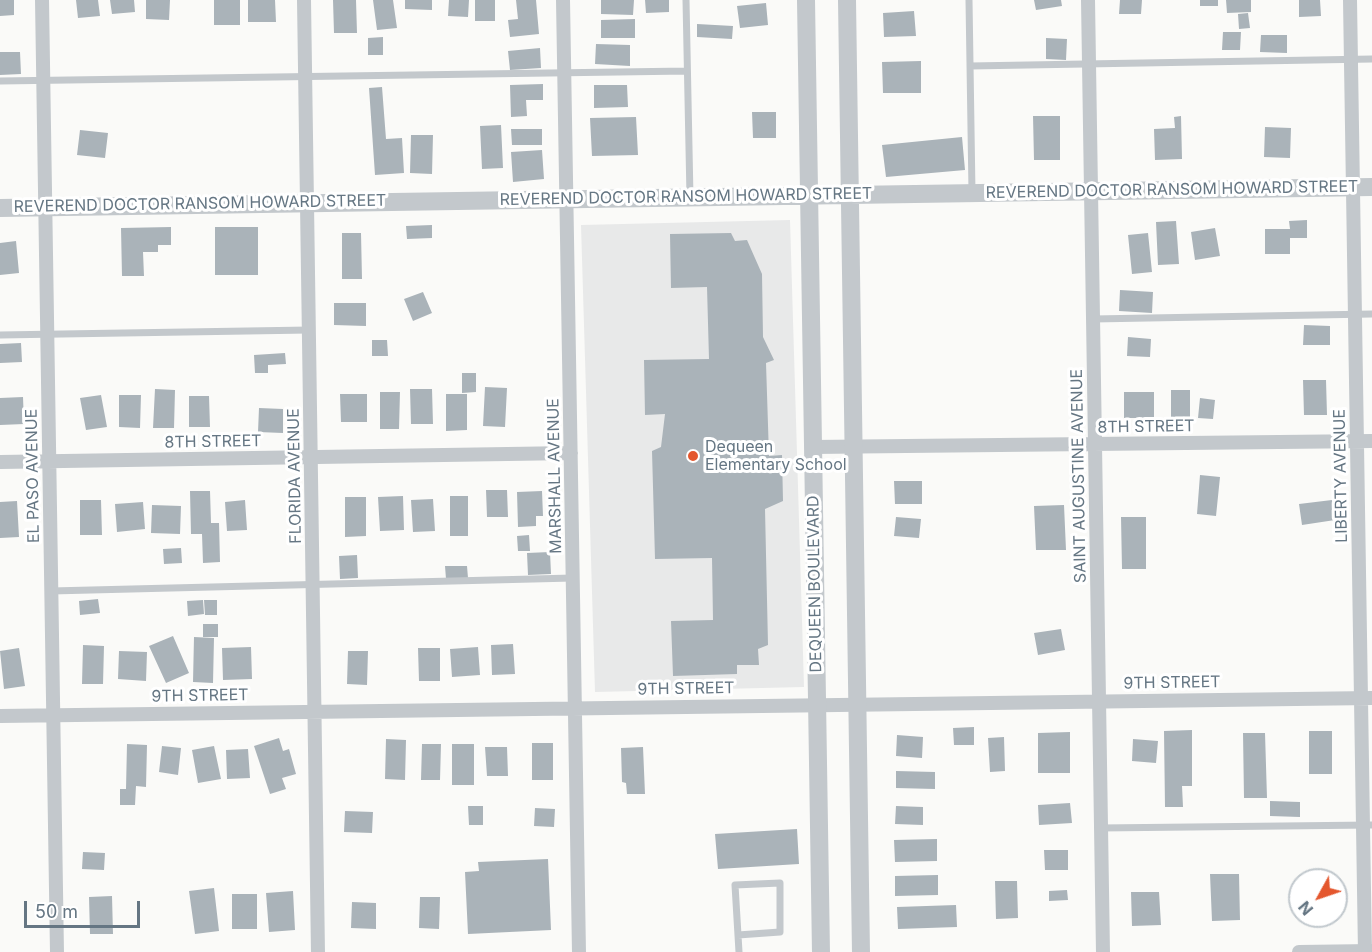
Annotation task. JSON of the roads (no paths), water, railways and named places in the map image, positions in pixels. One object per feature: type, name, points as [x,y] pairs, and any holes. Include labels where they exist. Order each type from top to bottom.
[{"type":"street","name":"EL PASO AVENUE","points":[[42,0],[57,952]]},
{"type":"street","name":"FLORIDA AVENUE","points":[[304,0],[318,952]]},
{"type":"street","name":"MARSHALL AVENUE","points":[[563,0],[579,952]]},
{"type":"street","name":"DEQUEEN BOULEVARD","points":[[806,0],[821,952]]},
{"type":"street","points":[[847,0],[861,952]]},
{"type":"street","name":"SAINT AUGUSTINE AVENUE","points":[[1088,0],[1102,952]]},
{"type":"street","name":"LIBERTY AVENUE","points":[[1350,0],[1357,441],[1366,698],[1367,951]]},
{"type":"street","name":"REVEREND DOCTOR RANSOM HOWARD STREET","points":[[0,207],[1372,187]]},
{"type":"street","name":"8TH STREET","points":[[813,447],[1372,441]]},
{"type":"street","name":"8TH STREET","points":[[0,462],[571,453]]},
{"type":"street","name":"9TH STREET","points":[[0,716],[1366,698]]},
{"type":"street","points":[[1299,952],[1367,951]]},
{"type":"lane","points":[[686,0],[690,197]]},
{"type":"lane","points":[[969,0],[972,193]]},
{"type":"lane","points":[[970,66],[1372,59]]},
{"type":"lane","points":[[0,81],[687,71]]},
{"type":"lane","points":[[1093,319],[1372,314]]},
{"type":"lane","points":[[0,335],[309,330]]},
{"type":"lane","points":[[51,591],[573,578]]},
{"type":"lane","points":[[1100,828],[1367,825]]},
{"type":"lane","points":[[738,935],[780,932],[780,883],[735,885],[739,952]]},
{"type":"place","name":"Dequeen Elementary School","points":[[693,456]]}]
